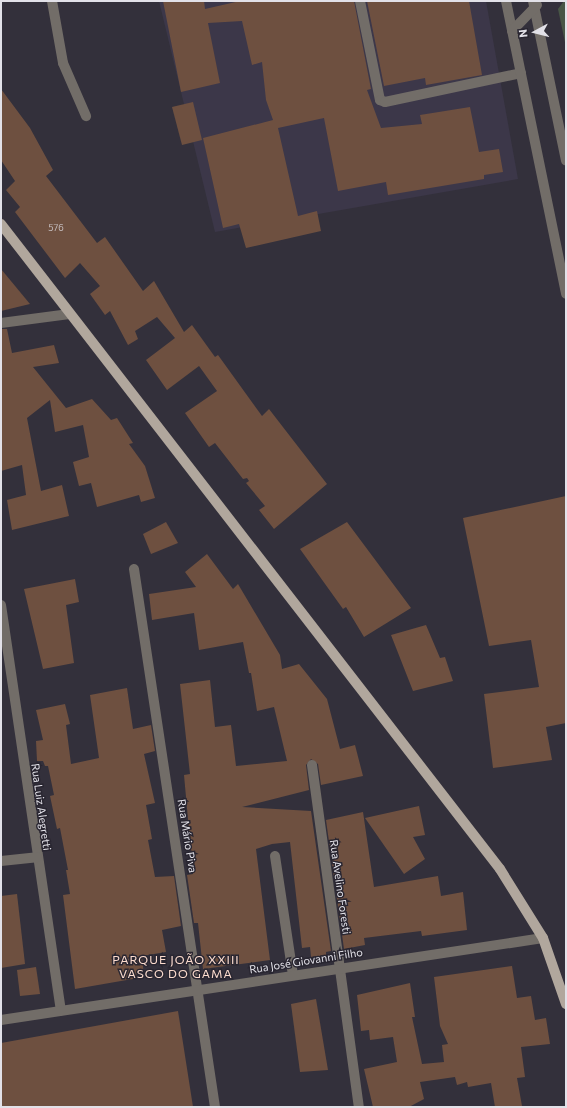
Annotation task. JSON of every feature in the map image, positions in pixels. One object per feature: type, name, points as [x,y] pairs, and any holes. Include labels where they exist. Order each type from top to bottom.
[{"type":"main road","points":[[1,224],[69,314],[500,869],[543,938],[566,1004]]},
{"type":"street","points":[[52,1],[63,63],[86,116]]},
{"type":"street","points":[[360,1],[380,100],[385,102],[521,73]]},
{"type":"street","points":[[506,1],[566,294]]},
{"type":"street","points":[[512,31],[536,4]]},
{"type":"street","points":[[536,4],[566,161]]},
{"type":"street","points":[[1,323],[69,314]]},
{"type":"street","name":"Rua Mário Piva","points":[[134,569],[199,990],[215,1107]]},
{"type":"street","name":"Rua Luiz Alegretti","points":[[1,606],[6,675],[61,1011]]},
{"type":"street","name":"Rua Avelino Foresti","points":[[312,764],[359,1107]]},
{"type":"street","points":[[275,856],[293,975]]},
{"type":"street","points":[[1,861],[36,857]]},
{"type":"street","name":"Rua José Giovanni Filho","points":[[1,1020],[543,938]]},
{"type":"shaded area","points":[[159,1],[486,1],[518,179],[215,232]]},
{"type":"green space","points":[[564,1],[566,1],[566,47],[558,9]]},
{"type":"building","points":[[163,1],[204,1],[205,9],[240,1],[354,1],[371,89],[367,90],[381,128],[422,124],[420,115],[470,107],[479,152],[499,149],[503,172],[484,175],[484,179],[388,195],[386,182],[338,191],[324,118],[278,128],[298,216],[317,211],[321,231],[246,248],[239,224],[223,228],[203,138],[273,120],[266,100],[262,62],[252,65],[242,21],[208,23],[220,83],[181,92]]},
{"type":"building","points":[[367,1],[469,1],[482,75],[426,85],[425,78],[384,86]]},
{"type":"building","points":[[1,89],[30,128],[53,170],[46,176],[97,243],[105,237],[143,291],[154,281],[184,332],[192,325],[215,357],[218,355],[262,416],[269,409],[327,484],[274,529],[259,510],[265,506],[246,483],[249,481],[247,478],[243,479],[215,443],[209,447],[185,413],[217,391],[199,366],[167,390],[146,360],[175,338],[157,317],[135,331],[138,339],[128,345],[110,311],[105,315],[90,294],[100,286],[80,263],[65,278],[15,212],[20,207],[6,190],[15,181],[1,160]]},
{"type":"building","points":[[193,102],[202,140],[182,145],[172,107]]},
{"type":"building","points":[[1,269],[30,304],[1,311]]},
{"type":"building","points":[[1,329],[7,329],[12,353],[54,345],[59,363],[33,367],[66,408],[92,399],[111,420],[117,418],[133,443],[129,444],[145,466],[155,498],[141,502],[139,495],[97,507],[91,483],[79,486],[73,462],[89,457],[83,425],[55,432],[50,400],[27,418],[41,491],[62,485],[69,516],[12,530],[7,500],[26,495],[22,465],[1,471]]},
{"type":"building","points":[[566,496],[566,723],[546,727],[552,760],[493,768],[484,694],[539,687],[531,640],[489,646],[463,518]]},
{"type":"building","points":[[166,522],[178,543],[151,554],[143,534]]},
{"type":"building","points":[[347,522],[411,608],[364,637],[346,607],[343,609],[300,549]]},
{"type":"building","points":[[207,554],[233,589],[238,584],[280,655],[282,669],[299,664],[327,699],[340,749],[355,745],[363,776],[321,785],[318,764],[311,759],[306,765],[309,790],[242,807],[311,811],[331,951],[326,952],[326,956],[311,957],[310,947],[302,948],[290,842],[272,844],[256,849],[270,960],[203,969],[198,923],[194,923],[187,875],[193,874],[184,775],[190,774],[180,684],[210,680],[215,727],[231,725],[236,766],[287,761],[274,707],[257,711],[251,673],[249,673],[243,642],[199,650],[194,613],[152,620],[149,594],[196,587],[185,572]]},
{"type":"building","points":[[75,579],[79,602],[66,605],[74,663],[43,669],[24,589]]},
{"type":"building","points":[[426,625],[440,658],[445,657],[453,681],[413,691],[391,635]]},
{"type":"building","points":[[127,688],[133,729],[151,725],[155,751],[144,754],[155,803],[146,805],[152,839],[148,840],[155,877],[174,876],[181,926],[162,930],[166,952],[142,956],[144,977],[75,989],[63,895],[70,894],[66,870],[68,870],[60,828],[57,829],[50,796],[54,795],[48,766],[45,766],[43,761],[37,761],[36,741],[43,740],[36,710],[65,704],[70,724],[66,725],[71,764],[99,758],[90,695]]},
{"type":"building","points":[[419,806],[425,835],[413,837],[425,859],[404,874],[365,818]]},
{"type":"building","points":[[363,812],[374,887],[438,876],[441,896],[463,892],[467,930],[422,936],[421,931],[364,938],[365,945],[344,949],[326,820]]},
{"type":"building","points":[[17,894],[25,964],[1,968],[1,896]]},
{"type":"building","points":[[512,966],[517,998],[531,996],[535,1020],[546,1018],[550,1044],[521,1047],[525,1077],[517,1078],[522,1106],[495,1107],[491,1083],[468,1087],[467,1082],[457,1085],[455,1077],[420,1082],[424,1099],[409,1107],[373,1107],[364,1069],[397,1062],[393,1037],[370,1040],[369,1030],[361,1031],[357,995],[410,983],[415,1017],[412,1017],[422,1064],[444,1062],[442,1045],[448,1044],[440,1026],[434,977]]},
{"type":"building","points":[[36,967],[40,994],[20,996],[17,970]]},
{"type":"building","points":[[316,999],[328,1070],[300,1072],[291,1004]]},
{"type":"building","points":[[178,1011],[193,1107],[1,1107],[1,1043]]},
{"type":"district","name":"PARQUE JOÃO XXIII VASCO DO GAMA","points":[[176,967]]}]
